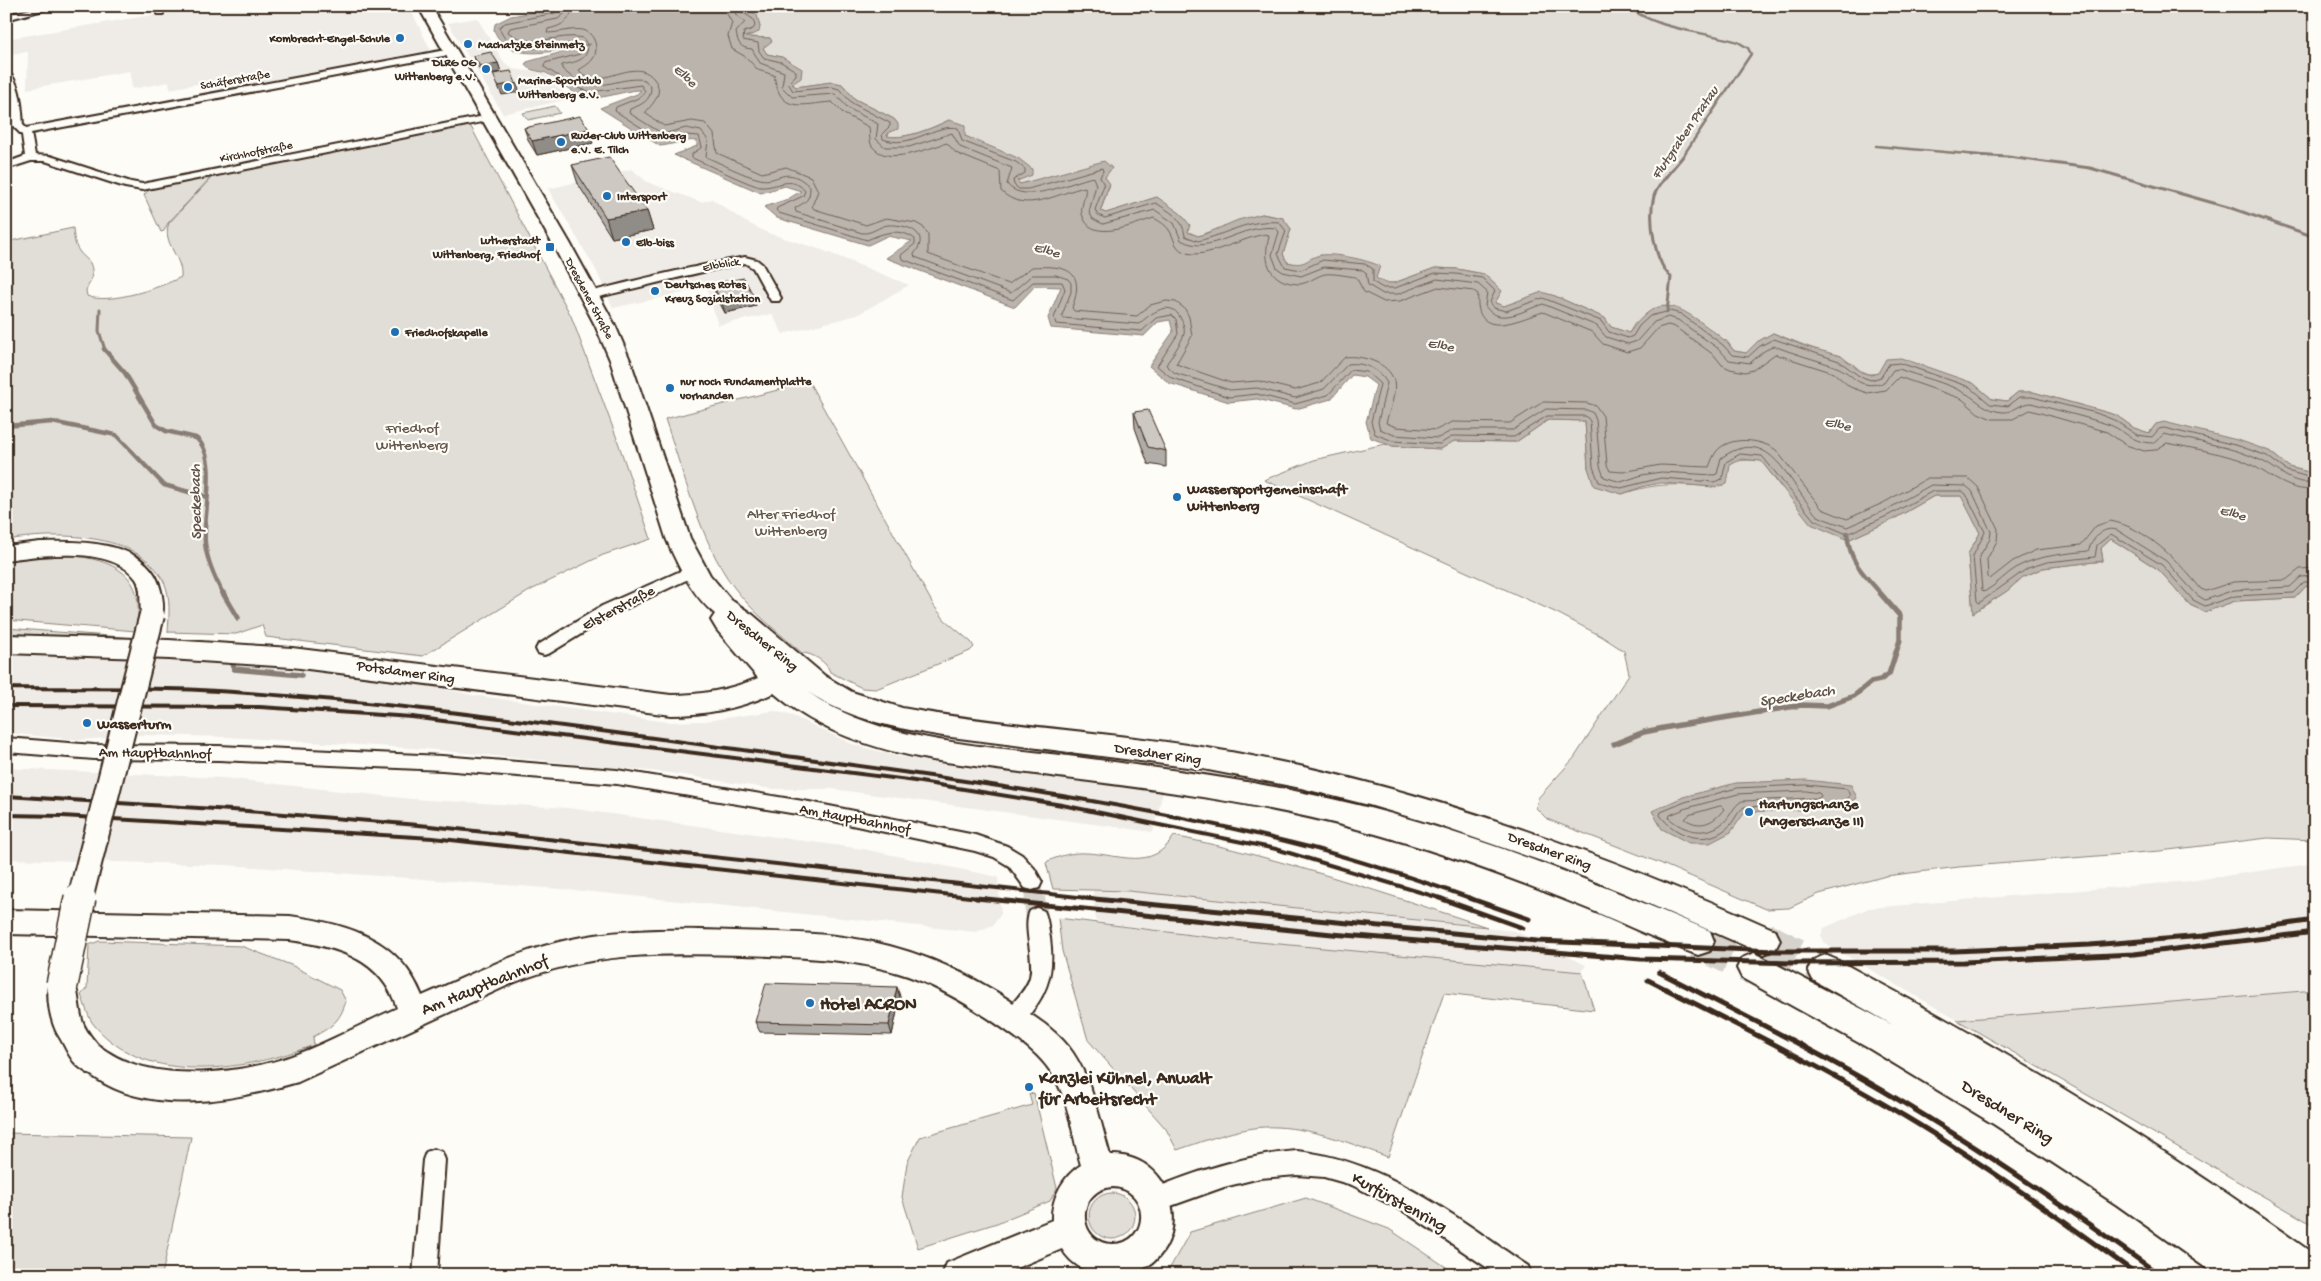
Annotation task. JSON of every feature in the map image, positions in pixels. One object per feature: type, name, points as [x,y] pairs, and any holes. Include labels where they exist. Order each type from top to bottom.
[{"type":"main road","name":"Dresdener Straße","points":[[424,6],[590,295],[620,360],[678,538],[694,570],[720,605]]},
{"type":"main road","name":"Dresdner Ring","points":[[720,605],[726,624],[788,674],[802,702],[854,729],[896,742],[957,752],[1180,768],[1350,788],[1484,827],[1628,880],[1759,954],[1868,1028],[2018,1117],[2128,1189],[2250,1275]]},
{"type":"main road","name":"Potsdamer Ring","points":[[6,644],[254,654],[670,704],[699,704],[724,700],[755,691],[788,674]]},
{"type":"main road","name":"Dresdner Ring","points":[[1180,768],[1446,843],[1563,884],[1698,941]]},
{"type":"main road","name":"Dresdner Ring","points":[[1825,970],[1945,1036],[2075,1115],[2213,1207],[2309,1275]]},
{"type":"street","points":[[6,18],[54,6]]},
{"type":"street","name":"Schäferstraße","points":[[24,132],[451,52]]},
{"type":"street","points":[[6,74],[17,98],[18,126],[28,136],[30,158]]},
{"type":"street","name":"Kirchhofstraße","points":[[11,164],[30,158],[52,159],[129,185],[142,187],[489,118]]},
{"type":"street","name":"Elbblick","points":[[590,295],[662,279],[682,272],[745,260],[753,262],[758,266],[775,298]]},
{"type":"street","points":[[6,553],[38,549],[74,548],[120,557],[139,569],[145,577],[152,596],[152,615],[146,644],[73,926],[62,986],[64,1014],[68,1027],[80,1048],[92,1060],[106,1068],[140,1082],[180,1087],[229,1086],[279,1075],[331,1054],[414,1014]]},
{"type":"street","name":"Elsterstraße","points":[[544,649],[608,610],[694,570]]},
{"type":"street","name":"Am Hauptbahnhof","points":[[6,745],[94,752],[219,753],[442,762],[617,777],[774,802],[975,843],[993,848],[1013,859],[1025,870],[1032,882]]},
{"type":"street","points":[[1013,1019],[1037,986],[1040,975],[1042,963],[1037,917]]},
{"type":"street","name":"Am Hauptbahnhof","points":[[6,922],[290,928],[319,931],[338,936],[353,943],[392,969],[401,981],[414,1014],[511,971],[554,956],[622,943],[706,942],[823,946],[893,959],[958,984],[1013,1019],[1053,1051],[1067,1070],[1099,1173]]},
{"type":"street","points":[[425,1275],[434,1160]]},
{"type":"street","name":"Kurfürstenring","points":[[1154,1200],[1251,1168],[1298,1163],[1320,1164],[1344,1169],[1374,1182],[1405,1200],[1519,1275]]},
{"type":"street","points":[[1116,1170],[1132,1174],[1146,1184],[1154,1200],[1157,1216],[1149,1240],[1138,1253],[1123,1260],[1115,1268],[1084,1252],[1074,1240],[1070,1229],[1069,1208],[1075,1193],[1086,1181],[1099,1173],[1116,1170]]},
{"type":"street","points":[[959,1275],[1070,1229]]},
{"type":"shaded area","points":[[163,6],[409,6],[432,53],[219,91],[217,80],[170,89],[169,82],[132,89],[130,71],[27,89],[28,52],[6,55],[6,39],[164,13]]},
{"type":"shaded area","points":[[477,18],[504,62],[513,69],[544,73],[569,99],[503,114],[448,23]]},
{"type":"shaded area","points":[[632,169],[647,182],[701,202],[712,199],[744,221],[768,233],[822,250],[909,285],[857,315],[783,334],[772,314],[718,325],[706,288],[613,308],[596,270],[548,189]]},
{"type":"shaded area","points":[[6,654],[210,662],[353,675],[422,684],[472,695],[668,722],[705,721],[774,711],[793,716],[852,744],[896,756],[1163,792],[1153,832],[832,789],[771,789],[670,773],[425,749],[227,737],[141,735],[81,740],[6,733]]},
{"type":"shaded area","points":[[6,768],[223,778],[411,799],[568,808],[863,849],[998,877],[1001,914],[993,925],[976,932],[574,890],[226,865],[6,859]]},
{"type":"shaded area","points":[[2315,863],[2315,990],[1957,1020],[1823,942],[1821,935],[1824,928],[1869,908],[2189,881]]},
{"type":"shaded area","points":[[1093,891],[1128,891],[1515,931],[1586,965],[1582,972],[1485,964],[1215,938],[1105,923],[1096,921]]},
{"type":"green space","points":[[742,6],[2315,6],[2315,467],[2308,472],[2289,467],[2269,451],[2156,424],[2149,433],[2134,428],[2116,415],[2033,392],[2018,392],[2007,401],[1992,399],[1973,383],[1878,373],[1867,374],[1853,364],[1773,333],[1757,342],[1746,353],[1734,351],[1727,341],[1635,323],[1629,333],[1611,327],[1604,318],[1555,296],[1542,293],[1504,306],[1495,303],[1501,291],[1484,274],[1457,269],[1435,268],[1394,283],[1385,283],[1321,255],[1300,265],[1287,262],[1283,254],[1291,229],[1283,218],[1262,214],[1198,236],[1188,232],[1157,197],[1106,213],[1100,211],[1110,185],[1020,184],[986,146],[965,136],[949,120],[910,135],[887,136],[898,124],[894,119],[855,99],[842,84],[832,82],[796,87],[792,83],[782,57],[767,54],[763,48],[770,38],[744,37],[753,34],[760,27],[756,14]]},
{"type":"green space","points":[[555,106],[560,113],[528,120],[523,113]]},
{"type":"green space","name":"Friedhof Wittenberg","points":[[470,125],[571,316],[616,436],[651,539],[603,555],[531,590],[423,656],[266,637],[262,625],[236,634],[168,632],[169,600],[164,582],[152,565],[136,553],[116,544],[70,536],[25,537],[6,540],[6,242],[73,228],[77,248],[89,262],[92,270],[86,290],[87,296],[108,298],[134,294],[181,277],[179,263],[168,237],[169,223],[212,177]]},
{"type":"green space","points":[[212,176],[168,223],[164,231],[161,232],[144,195],[151,188]]},
{"type":"green space","name":"Alter Friedhof Wittenberg","points":[[809,382],[934,606],[945,620],[971,642],[974,647],[970,651],[876,689],[862,688],[830,672],[819,659],[802,653],[757,613],[740,595],[722,569],[702,528],[665,419]]},
{"type":"green space","points":[[1548,420],[1585,421],[1588,468],[1622,494],[1646,487],[1668,485],[1714,487],[1728,467],[1738,461],[1762,461],[1779,485],[1848,540],[1892,520],[1934,496],[1962,496],[1980,533],[1968,554],[1973,613],[2007,591],[2023,577],[2043,568],[2103,561],[2101,548],[2111,539],[2159,570],[2190,605],[2205,612],[2235,601],[2295,598],[2306,586],[2315,587],[2315,840],[2268,838],[2160,851],[1959,867],[1886,876],[1819,894],[1789,908],[1766,909],[1660,863],[1547,819],[1536,808],[1538,798],[1574,758],[1629,674],[1624,651],[1601,636],[1557,613],[1264,480],[1314,460],[1385,444],[1441,449],[1454,441],[1516,442]]},
{"type":"green space","points":[[51,554],[93,559],[118,569],[128,577],[135,589],[138,603],[136,631],[6,620],[6,558]]},
{"type":"green space","points":[[6,628],[134,638],[133,642],[6,633]]},
{"type":"green space","points":[[1174,836],[1293,865],[1487,927],[1128,891],[1053,889],[1046,863],[1048,861],[1066,855],[1081,853],[1123,858],[1145,857],[1156,854]]},
{"type":"green space","points":[[1058,918],[1215,938],[1582,972],[1594,1010],[1444,993],[1388,1157],[1320,1134],[1277,1127],[1252,1128],[1177,1150],[1166,1129],[1088,1040],[1062,951]]},
{"type":"green space","points":[[99,941],[241,946],[291,965],[340,990],[346,1001],[338,1019],[313,1037],[314,1045],[288,1054],[229,1066],[199,1068],[170,1066],[142,1059],[117,1046],[90,1019],[81,995],[87,988],[89,945]]},
{"type":"green space","points":[[2315,990],[2315,1226],[1957,1020]]},
{"type":"green space","points":[[1034,1093],[1057,1188],[1050,1201],[997,1223],[918,1248],[902,1197],[907,1163],[920,1137],[1032,1105],[1029,1094]]},
{"type":"green space","points":[[6,1133],[191,1137],[162,1275],[6,1275]]},
{"type":"green space","points":[[1107,1193],[1117,1193],[1129,1199],[1134,1207],[1134,1225],[1129,1233],[1121,1238],[1107,1239],[1099,1236],[1092,1229],[1089,1221],[1089,1211],[1092,1203],[1099,1196]]},
{"type":"green space","points":[[1306,1198],[1389,1229],[1458,1275],[1166,1275],[1190,1232]]},
{"type":"water","name":"Elbe","points":[[569,6],[742,6],[757,15],[760,27],[759,32],[745,37],[770,38],[772,41],[763,48],[767,54],[782,57],[802,69],[801,78],[792,84],[796,87],[832,82],[842,84],[855,99],[894,119],[898,124],[898,129],[889,132],[887,136],[910,135],[949,120],[965,125],[965,136],[1018,158],[1032,169],[1032,175],[1017,181],[1020,184],[1104,161],[1112,168],[1105,177],[1110,184],[1100,211],[1106,213],[1157,197],[1180,213],[1190,225],[1188,232],[1198,236],[1238,220],[1262,214],[1283,218],[1291,229],[1283,254],[1287,262],[1303,263],[1321,255],[1335,255],[1367,261],[1380,266],[1376,278],[1385,283],[1394,283],[1435,268],[1457,269],[1484,274],[1502,291],[1495,303],[1504,306],[1542,292],[1605,318],[1611,327],[1629,333],[1646,314],[1654,309],[1663,306],[1671,307],[1690,315],[1702,323],[1723,339],[1734,351],[1746,353],[1757,342],[1773,333],[1804,346],[1841,356],[1861,372],[1871,375],[1878,373],[1886,359],[1901,358],[1973,383],[1992,399],[2007,401],[2018,392],[2033,392],[2116,415],[2134,428],[2149,433],[2156,424],[2164,422],[2241,441],[2269,451],[2289,467],[2308,472],[2315,467],[2315,587],[2306,586],[2295,598],[2235,601],[2205,612],[2190,605],[2159,570],[2111,539],[2101,548],[2103,561],[2043,568],[2023,577],[2007,591],[1973,613],[1968,554],[1980,533],[1961,496],[1934,496],[1892,520],[1848,540],[1811,524],[1761,461],[1741,459],[1730,465],[1727,484],[1714,487],[1662,483],[1645,486],[1622,494],[1594,486],[1588,468],[1585,421],[1548,420],[1516,442],[1454,441],[1441,449],[1392,446],[1371,438],[1366,422],[1376,385],[1365,377],[1352,375],[1331,399],[1296,409],[1257,399],[1229,402],[1169,383],[1149,366],[1173,332],[1170,320],[1158,322],[1144,336],[1051,328],[1048,318],[1061,287],[1035,286],[1015,307],[886,258],[912,241],[887,236],[868,245],[777,218],[764,207],[788,199],[801,191],[785,186],[761,193],[674,155],[697,146],[697,141],[660,146],[600,108],[637,94],[641,90],[591,98],[571,91],[550,75],[532,70],[525,64],[591,44],[538,53],[524,52],[512,49],[501,42],[494,30],[495,24],[511,16]]},
{"type":"water","points":[[1806,780],[1851,785],[1857,798],[1844,808],[1745,812],[1731,832],[1710,843],[1689,843],[1662,829],[1652,811],[1683,797],[1736,783]]},
{"type":"building","points":[[491,52],[498,63],[480,66],[473,56]]},
{"type":"building","points":[[511,71],[516,83],[498,86],[493,74]]},
{"type":"building","points":[[580,116],[589,129],[532,141],[524,128]]},
{"type":"building","points":[[609,157],[647,211],[606,218],[572,165]]},
{"type":"building","points":[[744,278],[753,295],[722,303],[713,285]]},
{"type":"building","points":[[1148,410],[1166,451],[1148,447],[1134,412]]},
{"type":"building","name":"Hotel ACRON","points":[[766,983],[897,987],[889,1025],[755,1022]]},
{"type":"waterway","name":"Flutgraben Pratau","points":[[1627,6],[1639,14],[1666,25],[1738,42],[1748,48],[1751,54],[1683,156]]},
{"type":"waterway","points":[[1876,146],[1990,156]]},
{"type":"waterway","name":"Flutgraben Pratau","points":[[1667,312],[1671,277],[1660,261],[1657,251],[1652,227],[1652,205],[1659,186],[1684,155]]},
{"type":"waterway","points":[[1972,155],[1990,156]]},
{"type":"waterway","points":[[1990,156],[2090,168],[2231,208],[2315,237]]},
{"type":"waterway","name":"Speckebach","points":[[100,309],[99,331],[105,350]]},
{"type":"waterway","name":"Speckebach","points":[[104,349],[125,373],[156,425],[166,431],[196,438],[203,447],[209,473],[205,543],[209,563],[223,594]]},
{"type":"waterway","points":[[6,426],[52,422],[116,435],[164,485],[207,497]]},
{"type":"waterway","name":"Speckebach","points":[[1847,533],[1854,560],[1881,594]]},
{"type":"waterway","name":"Speckebach","points":[[223,593],[238,618]]},
{"type":"waterway","name":"Speckebach","points":[[1614,744],[1644,732],[1802,705],[1827,706],[1854,696],[1871,682],[1880,680],[1889,674],[1900,640],[1900,616],[1880,593]]},
{"type":"waterway","name":"Speckebach","points":[[233,665],[234,669],[301,675]]},
{"type":"tunnel","points":[[1032,882],[1034,899]]},
{"type":"tunnel","points":[[1034,898],[1037,917]]},
{"type":"tunnel","points":[[1764,940],[1825,970]]},
{"type":"tunnel","points":[[1698,941],[1754,968]]},
{"type":"railway","points":[[6,688],[176,689],[342,701],[553,725],[902,772],[1038,792],[1174,816],[1242,831],[1351,859],[1473,899]]},
{"type":"railway","points":[[6,706],[260,707],[412,717],[908,780],[1062,805],[1276,849],[1443,899]]},
{"type":"railway","points":[[6,796],[247,811],[430,826],[1096,899]]},
{"type":"railway","points":[[6,815],[62,816],[433,838],[988,899]]},
{"type":"railway","points":[[976,898],[1332,934],[1641,959],[1795,963],[1964,962],[2134,954],[2315,932]]},
{"type":"railway","points":[[1084,898],[1537,941],[1776,951],[1955,951],[2090,945],[2203,936],[2315,920]]},
{"type":"railway","points":[[1439,898],[1523,928]]},
{"type":"railway","points":[[1469,898],[1529,919]]},
{"type":"railway","points":[[1659,972],[1813,1051],[1901,1101],[2014,1173],[2160,1275]]},
{"type":"railway","points":[[1648,980],[1810,1063],[1936,1135],[2052,1213],[2138,1275]]},
{"type":"place","name":"Kombrecht-Engel-Schule","points":[[400,38]]},
{"type":"place","name":"Machatzke Steinmetz","points":[[468,44]]},
{"type":"place","name":"DLRG OG Wittenberg e.V.","points":[[486,69]]},
{"type":"place","name":"Marine-Sportclub Wittenberg e.V.","points":[[508,87]]},
{"type":"place","name":"Ruder-Club Wittenberg e.V. E. Tilch","points":[[561,142]]},
{"type":"place","name":"Intersport","points":[[607,196]]},
{"type":"place","name":"Elb-biss","points":[[626,242]]},
{"type":"place","name":"Lutherstadt Wittenberg, Friedhof","points":[[550,247]]},
{"type":"place","name":"Deutsches Rotes Kreuz Sozialstation","points":[[655,291]]},
{"type":"place","name":"Friedhofskapelle","points":[[395,332]]},
{"type":"place","name":"nur noch Fundamentplatte vorhanden","points":[[670,388]]},
{"type":"place","name":"Wassersportgemeinschaft Wittenberg","points":[[1177,497]]},
{"type":"place","name":"Wasserturm","points":[[87,723]]},
{"type":"place","name":"Hartungschanze (Angerschanze II)","points":[[1749,812]]},
{"type":"place","name":"Hotel ACRON","points":[[810,1003]]},
{"type":"place","name":"Kanzlei Kühnel, Anwalt für Arbeitsrecht","points":[[1029,1087]]}]
